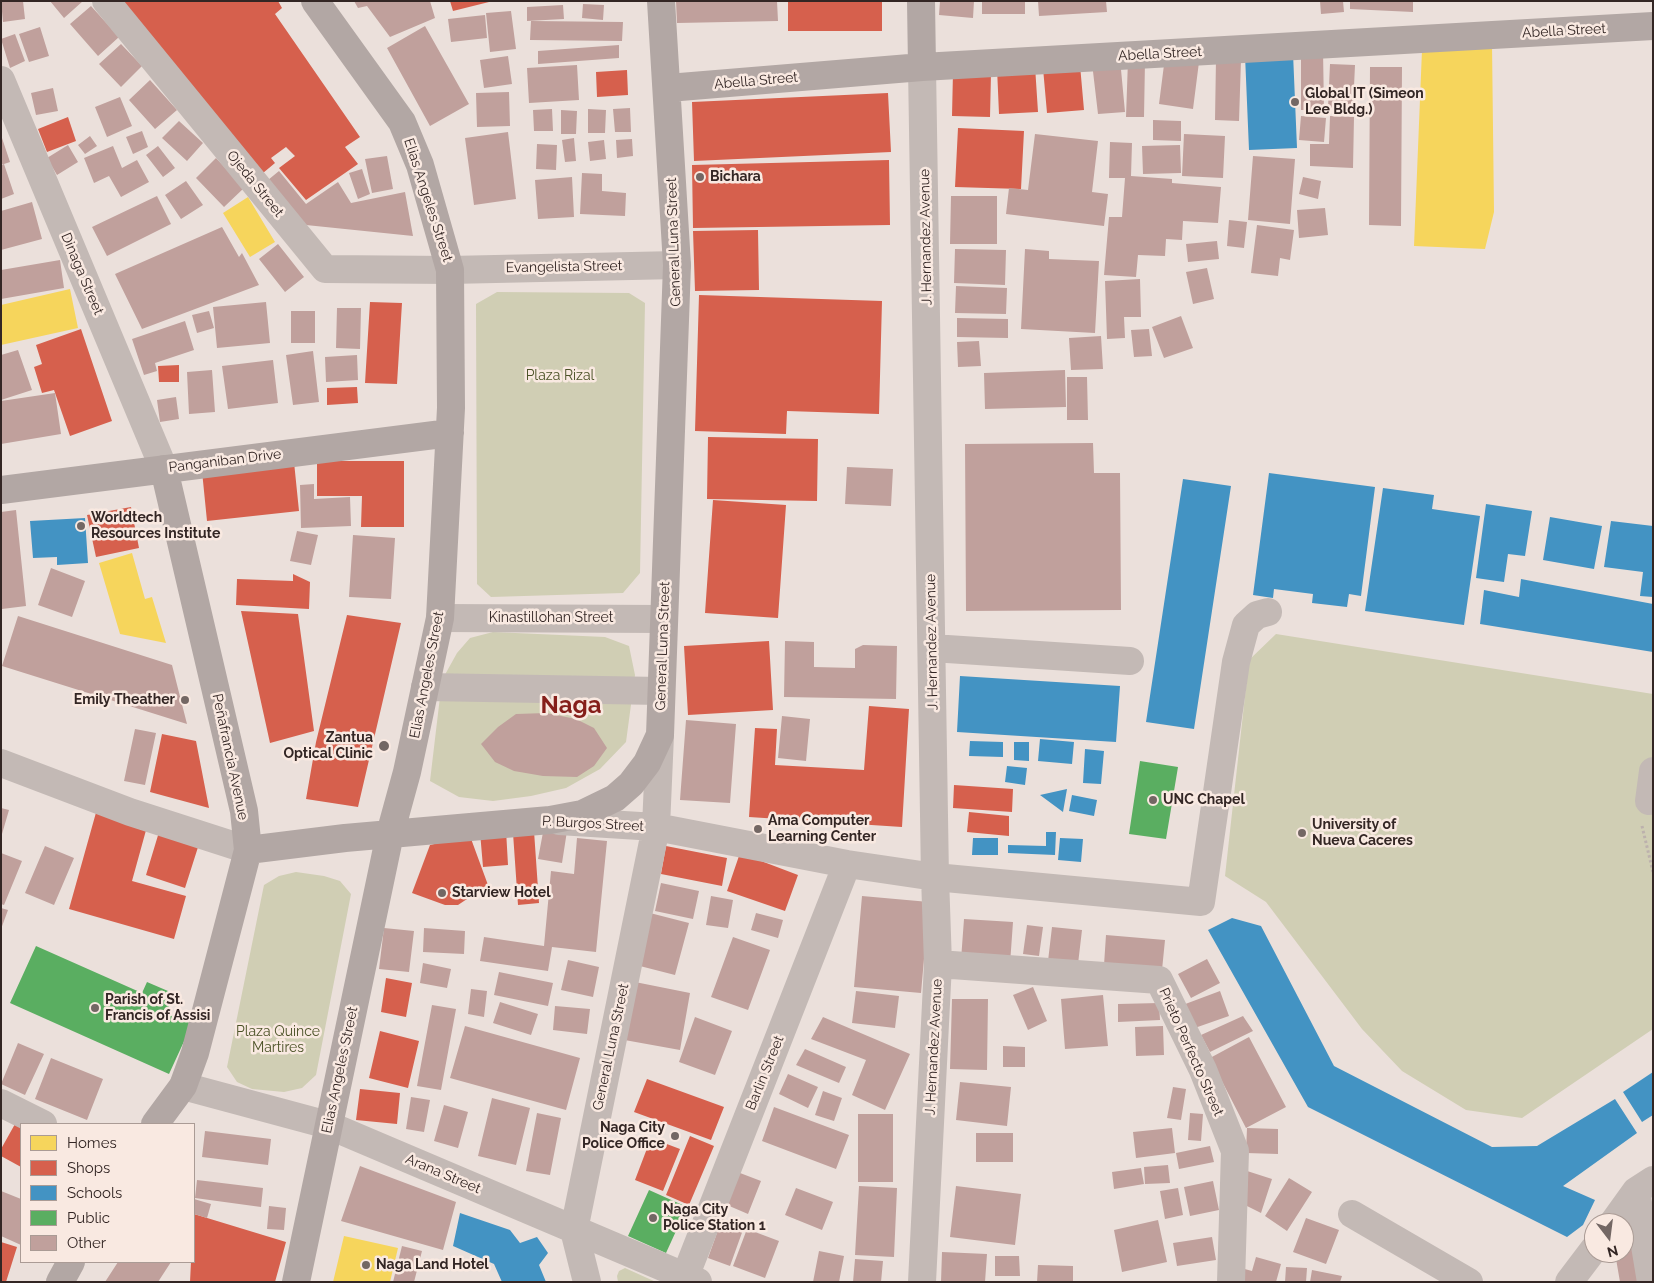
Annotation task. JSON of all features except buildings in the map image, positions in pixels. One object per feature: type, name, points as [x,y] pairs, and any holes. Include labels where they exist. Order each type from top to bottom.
[{"type":"main road","name":"Elias Angeles Street","points":[[296,1282],[390,834],[407,772],[440,618],[450,432],[450,270],[420,165],[402,122],[315,1]]},
{"type":"main road","name":"General Luna Street","points":[[660,735],[663,619],[674,393],[677,265],[668,88],[661,1]]},
{"type":"main road","name":"J. Hernandez Avenue","points":[[921,1],[922,67]]},
{"type":"main road","name":"Abella Street","points":[[668,88],[922,67],[1653,26]]},
{"type":"main road","name":"Panganiban Drive","points":[[1,490],[450,432]]},
{"type":"main road","name":"Peñafrancia Avenue","points":[[157,1123],[183,1086],[195,1053],[248,850],[244,811],[164,469]]},
{"type":"main road","points":[[550,820],[582,814],[615,798],[631,784],[647,762],[660,735]]},
{"type":"main road","name":"P. Burgos Street","points":[[248,850],[390,834],[550,820]]},
{"type":"main road","points":[[60,1282],[70,1263]]},
{"type":"street","name":"Ojeda Street","points":[[106,1],[324,269],[450,270]]},
{"type":"street","name":"J. Hernandez Avenue","points":[[922,67],[938,964],[922,1282]]},
{"type":"street","name":"Dinaga Street","points":[[1,80],[164,469]]},
{"type":"street","name":"Evangelista Street","points":[[450,270],[677,265]]},
{"type":"street","name":"P. Burgos Street","points":[[550,820],[656,826],[847,864],[935,877],[1201,902],[1236,662],[1246,625],[1257,615],[1268,612]]},
{"type":"street","name":"Kinastillohan Street","points":[[440,618],[663,619]]},
{"type":"street","points":[[932,648],[1130,661]]},
{"type":"street","points":[[425,688],[661,692]]},
{"type":"street","name":"General Luna Street","points":[[588,1282],[574,1230],[656,826],[660,735]]},
{"type":"street","points":[[1,763],[130,812],[248,850]]},
{"type":"street","points":[[1646,813],[1653,771]]},
{"type":"street","name":"Barlin Street","points":[[689,1280],[847,864]]},
{"type":"street","name":"Prieto Perfecto Street","points":[[938,964],[1159,980],[1202,1070],[1235,1151],[1231,1282]]},
{"type":"street","name":"Arana Street","points":[[183,1086],[328,1125],[689,1280]]},
{"type":"street","points":[[1,1104],[41,1123]]},
{"type":"street","points":[[1622,1213],[1645,1186]]},
{"type":"street","points":[[1645,1186],[1651,1282]]},
{"type":"street","points":[[1352,1214],[1469,1282]]},
{"type":"street","points":[[1569,1282],[1584,1263]]},
{"type":"path","points":[[1646,813],[1653,872]]},
{"type":"green space","name":"Plaza Rizal","points":[[497,292],[629,293],[645,303],[640,573],[623,593],[491,597],[477,584],[476,304]]},
{"type":"green space","points":[[493,632],[605,637],[629,646],[635,675],[626,742],[600,769],[566,788],[531,796],[493,801],[459,797],[430,781],[442,680],[457,653],[470,638]]},
{"type":"green space","points":[[1276,634],[1653,694],[1653,1029],[1522,1118],[1466,1110],[1402,1071],[1362,1029],[1266,902],[1225,876],[1249,660]]},
{"type":"green space","name":"Plaza Quince Martires","points":[[296,872],[324,876],[340,881],[351,894],[316,1075],[302,1088],[284,1092],[252,1089],[237,1082],[227,1067],[264,885],[279,876]]},
{"type":"green space","points":[[625,1268],[656,1282],[618,1282],[617,1276],[619,1271]]},
{"type":"place","name":"Global IT (Simeon Lee Bldg.)","points":[[1295,102]]},
{"type":"place","name":"Bichara","points":[[700,177]]},
{"type":"place","name":"Worldtech Resources Institute","points":[[81,526]]},
{"type":"place","name":"Emily Theather","points":[[185,700]]},
{"type":"place","name":"Zantua Optical Clinic","points":[[384,746]]},
{"type":"place","name":"UNC Chapel","points":[[1153,800]]},
{"type":"place","name":"Ama Computer Learning Center","points":[[758,829]]},
{"type":"place","name":"University of Nueva Caceres","points":[[1302,833]]},
{"type":"place","name":"Starview Hotel","points":[[442,893]]},
{"type":"place","name":"Parish of St. Francis of Assisi","points":[[95,1008]]},
{"type":"place","name":"Naga City Police Office","points":[[675,1136]]},
{"type":"place","name":"Naga City Police Station 1","points":[[653,1218]]},
{"type":"place","name":"Naga Land Hotel","points":[[366,1265]]},
{"type":"district","name":"Naga","points":[[571,706]]}]
